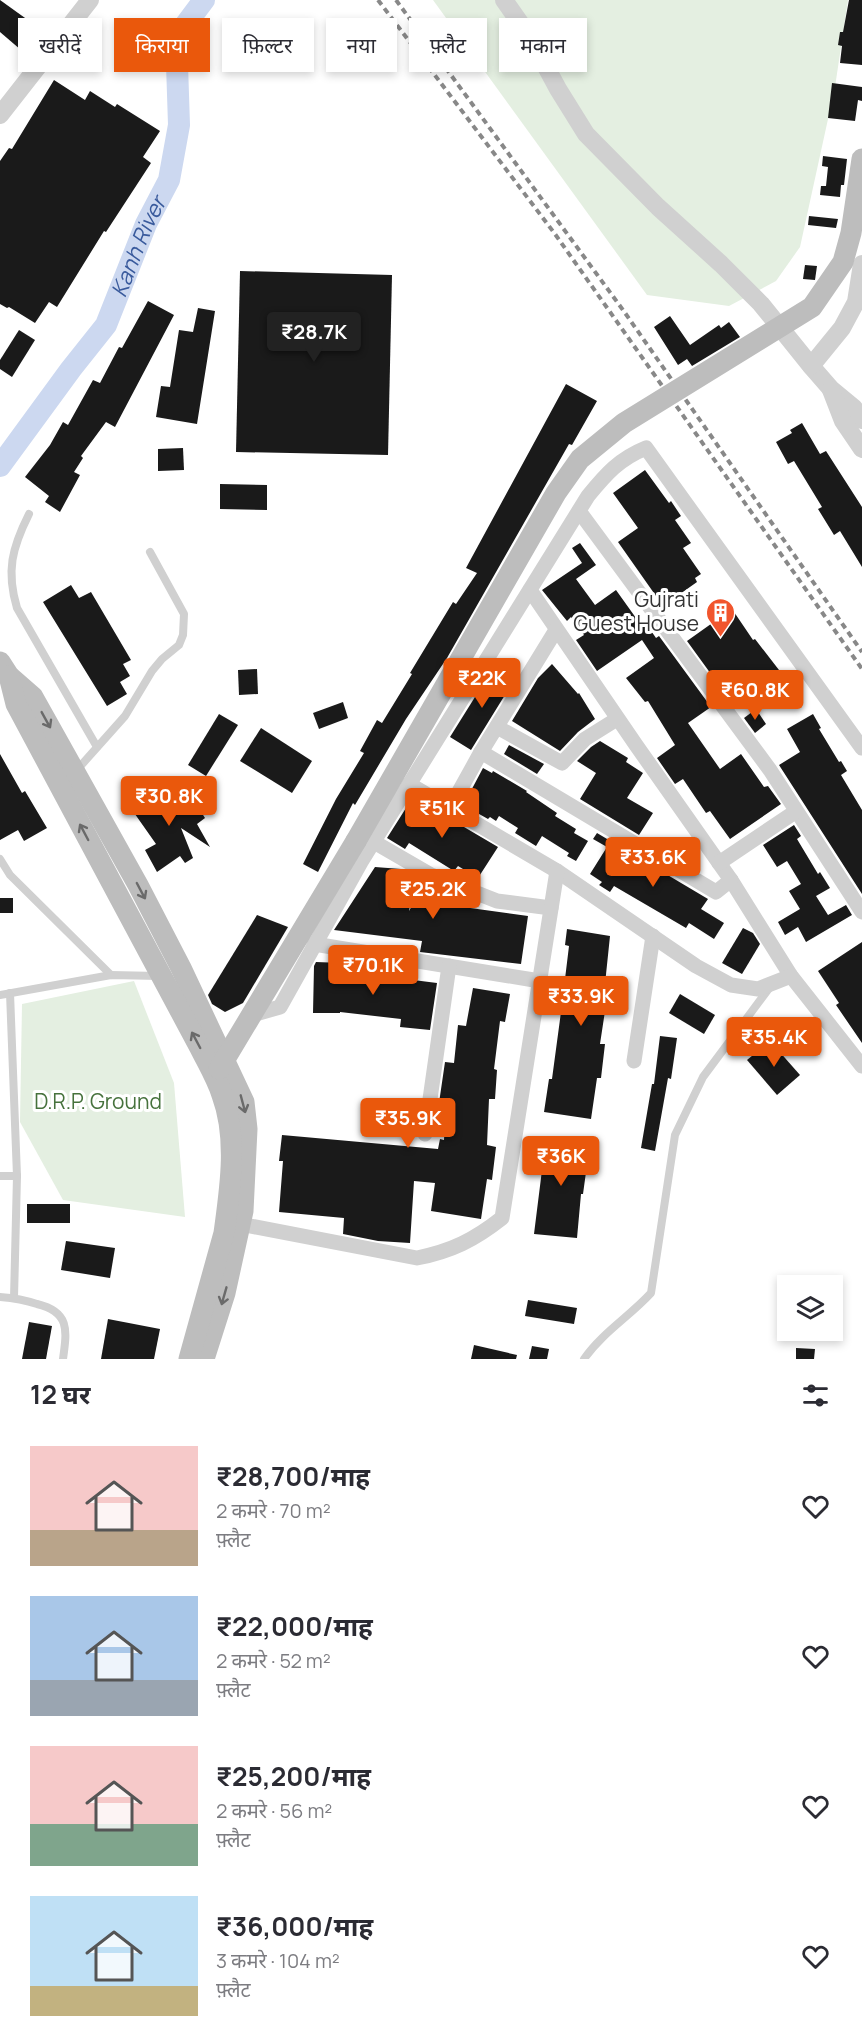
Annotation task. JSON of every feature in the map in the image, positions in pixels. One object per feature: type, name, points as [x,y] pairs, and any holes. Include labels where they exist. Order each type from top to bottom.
[{"type":"main road","points":[[189,1359],[224,1233],[230,1188],[230,1128],[219,1069],[365,841],[556,493],[580,459],[624,423],[812,307],[843,262],[862,159]]},
{"type":"main road","points":[[5,669],[33,697],[138,885],[171,972]]},
{"type":"main road","points":[[5,669],[16,704],[171,972],[219,1069],[244,1102],[247,1129],[243,1211],[225,1293],[204,1359]]},
{"type":"street","points":[[0,114],[90,0]]},
{"type":"street","points":[[504,0],[530,37],[586,134],[658,207],[761,304],[810,366],[831,389],[854,408],[862,420]]},
{"type":"street","points":[[810,366],[842,328],[856,302],[862,264]]},
{"type":"street","points":[[831,389],[843,421],[862,449]]},
{"type":"street","points":[[252,1015],[280,1006],[314,944],[365,841],[409,784],[579,511],[609,470],[631,454],[646,448],[862,748]]},
{"type":"street","points":[[579,511],[770,770],[795,812],[862,912]]},
{"type":"street","points":[[530,590],[731,880],[791,976],[862,1066]]},
{"type":"street","points":[[450,808],[481,752],[556,630]]},
{"type":"street","points":[[497,727],[562,763],[585,739],[617,718]]},
{"type":"street","points":[[481,752],[716,892],[731,880]]},
{"type":"street","points":[[409,784],[557,871],[696,966],[731,985],[758,989],[791,976]]},
{"type":"street","points":[[719,863],[795,812]]},
{"type":"street","points":[[365,841],[431,875],[497,901],[551,909]]},
{"type":"street","points":[[240,1224],[417,1258],[444,1252],[481,1234],[502,1218],[557,871]]},
{"type":"street","points":[[634,1061],[653,936]]},
{"type":"street","points":[[314,944],[540,981]]},
{"type":"street","points":[[425,1134],[449,966]]},
{"type":"lane","points":[[29,514],[14,549],[10,568],[11,589],[16,608],[97,747]]},
{"type":"lane","points":[[75,772],[125,716],[153,671],[162,659],[179,645],[183,635],[184,614],[150,552]]},
{"type":"lane","points":[[0,859],[10,875],[111,975]]},
{"type":"lane","points":[[0,995],[111,975],[171,972]]},
{"type":"lane","points":[[584,1359],[593,1346],[636,1310],[651,1293],[675,1134],[703,1077],[772,984]]},
{"type":"lane","points":[[10,993],[17,1176],[14,1298]]},
{"type":"lane","points":[[0,1176],[17,1176]]},
{"type":"lane","points":[[0,1297],[51,1307],[60,1314],[65,1325],[66,1340],[63,1359]]},
{"type":"green space","points":[[433,0],[848,0],[835,87],[800,247],[776,281],[729,306],[647,295],[485,72],[487,18],[446,18]]},
{"type":"green space","name":"D.R.P. Ground","points":[[134,981],[174,1083],[185,1217],[63,1200],[20,1122],[22,1004]]},
{"type":"building","points":[[0,0],[25,18],[18,18],[18,47],[0,32]]},
{"type":"building","points":[[849,0],[862,0],[862,65],[840,63],[842,46],[838,45]]},
{"type":"building","points":[[54,80],[85,100],[90,91],[115,107],[117,104],[160,131],[143,157],[151,163],[106,232],[104,231],[57,307],[49,302],[35,323],[0,304],[0,161],[9,148],[12,149]]},
{"type":"building","points":[[832,83],[862,87],[862,101],[858,100],[855,121],[828,118]]},
{"type":"building","points":[[823,156],[847,159],[840,197],[820,195],[821,186],[826,186],[828,167],[822,166]]},
{"type":"building","points":[[809,216],[838,219],[836,228],[808,225]]},
{"type":"building","points":[[805,265],[817,266],[815,280],[803,279]]},
{"type":"building","points":[[240,271],[392,275],[388,455],[236,452]]},
{"type":"building","points":[[148,301],[174,315],[115,427],[106,422],[81,456],[83,458],[74,472],[80,475],[60,512],[45,502],[49,496],[25,477],[50,445],[63,422],[68,425],[93,380],[100,383]]},
{"type":"building","points":[[198,308],[215,311],[197,424],[156,417],[161,386],[170,387],[179,330],[193,332]]},
{"type":"building","points":[[670,316],[690,345],[719,325],[721,328],[729,322],[740,337],[692,366],[687,359],[678,365],[654,327]]},
{"type":"building","points":[[19,330],[35,340],[12,377],[0,369],[0,360]]},
{"type":"building","points":[[566,384],[597,401],[572,445],[569,444],[447,658],[406,719],[355,805],[353,803],[318,872],[303,864],[336,799],[364,753],[360,751],[377,720],[382,723],[453,602],[456,604],[477,573],[466,568]]},
{"type":"building","points":[[802,423],[820,454],[826,451],[862,507],[862,567],[840,531],[834,535],[818,509],[822,507],[794,461],[788,464],[776,442],[792,433],[790,430]]},
{"type":"building","points":[[183,448],[184,470],[158,471],[158,449]]},
{"type":"building","points":[[645,470],[681,516],[675,520],[691,543],[683,548],[701,574],[695,578],[697,582],[663,606],[618,542],[638,528],[613,493]]},
{"type":"building","points":[[220,484],[267,485],[267,510],[220,509]]},
{"type":"building","points":[[580,543],[596,565],[576,579],[595,605],[616,590],[641,625],[645,622],[656,638],[659,636],[711,707],[688,723],[720,769],[741,754],[764,787],[768,786],[781,804],[730,839],[710,811],[706,813],[683,779],[675,784],[657,758],[675,745],[648,701],[645,702],[626,678],[654,658],[642,640],[597,671],[576,640],[584,635],[571,617],[567,621],[542,590],[582,563],[572,548]]},
{"type":"building","points":[[71,585],[79,598],[91,592],[131,660],[123,664],[130,676],[120,682],[127,694],[107,706],[43,602]]},
{"type":"building","points":[[732,609],[753,640],[755,639],[779,670],[773,674],[785,691],[758,711],[746,693],[732,703],[687,641]]},
{"type":"building","points":[[552,664],[579,693],[595,719],[578,732],[560,751],[512,721],[538,678]]},
{"type":"building","points":[[501,667],[516,677],[471,750],[450,737],[485,681],[490,685]]},
{"type":"building","points":[[257,669],[258,694],[239,695],[238,670]]},
{"type":"building","points":[[343,702],[348,718],[319,729],[313,713]]},
{"type":"building","points":[[756,709],[766,724],[755,733],[744,718]]},
{"type":"building","points":[[219,714],[238,725],[206,776],[188,765]]},
{"type":"building","points":[[813,714],[821,728],[819,729],[847,771],[841,775],[862,810],[862,894],[779,765],[800,752],[787,729]]},
{"type":"building","points":[[261,728],[312,761],[292,793],[240,761]]},
{"type":"building","points":[[600,741],[628,758],[626,762],[643,773],[627,798],[653,813],[639,835],[580,799],[596,773],[577,761]]},
{"type":"building","points":[[509,745],[544,764],[537,774],[504,754]]},
{"type":"building","points":[[0,754],[22,793],[25,791],[47,828],[24,841],[18,830],[0,840]]},
{"type":"building","points":[[483,768],[492,773],[493,771],[527,791],[557,813],[555,816],[576,829],[574,833],[588,841],[576,861],[567,856],[569,853],[542,836],[536,846],[515,833],[518,828],[499,816],[496,821],[472,810],[473,807],[465,802]]},
{"type":"building","points":[[157,791],[164,797],[174,793],[178,800],[182,798],[185,802],[193,799],[205,818],[197,824],[210,847],[181,828],[193,858],[185,863],[180,856],[157,872],[145,850],[156,844],[130,807]]},
{"type":"building","points":[[413,797],[498,847],[478,878],[458,866],[454,871],[409,843],[405,849],[387,838]]},
{"type":"building","points":[[794,825],[801,836],[797,839],[818,874],[820,872],[830,888],[816,896],[828,915],[846,905],[852,915],[806,942],[798,927],[785,935],[778,922],[800,909],[789,891],[801,884],[787,861],[777,867],[763,845]]},
{"type":"building","points":[[597,833],[708,899],[701,909],[724,923],[714,939],[689,923],[686,928],[614,886],[610,892],[599,885],[602,882],[590,874],[607,847],[593,839]]},
{"type":"building","points":[[375,867],[401,869],[414,876],[409,911],[423,888],[445,891],[464,898],[463,907],[528,916],[521,964],[420,952],[422,941],[334,930]]},
{"type":"building","points":[[0,898],[13,898],[13,913],[0,913]]},
{"type":"building","points":[[257,915],[288,927],[243,1003],[225,1012],[212,1004],[208,995]]},
{"type":"building","points":[[743,928],[753,933],[760,944],[742,974],[722,963]]},
{"type":"building","points":[[567,929],[610,936],[605,984],[611,985],[611,1012],[605,1011],[600,1044],[605,1044],[601,1078],[597,1078],[591,1119],[544,1112],[549,1079],[552,1079],[561,1012],[569,946],[565,945]]},
{"type":"building","points":[[862,942],[862,1043],[836,1005],[839,1003],[818,971]]},
{"type":"building","points":[[316,962],[342,963],[342,971],[437,983],[430,1030],[400,1027],[401,1019],[340,1012],[313,1013]]},
{"type":"building","points":[[473,988],[510,994],[505,1022],[500,1021],[494,1069],[497,1070],[495,1099],[489,1099],[487,1145],[496,1147],[492,1180],[487,1179],[481,1219],[431,1211],[435,1183],[414,1181],[410,1243],[378,1241],[343,1234],[344,1218],[279,1212],[283,1161],[279,1161],[282,1135],[438,1149],[440,1139],[444,1140],[446,1104],[439,1103],[445,1062],[454,1063],[458,1025],[466,1026]]},
{"type":"building","points":[[680,994],[715,1015],[704,1034],[669,1013]]},
{"type":"building","points":[[660,1036],[677,1038],[671,1079],[668,1078],[655,1151],[641,1148],[652,1084],[654,1084]]},
{"type":"building","points":[[770,1041],[800,1075],[777,1095],[747,1060]]},
{"type":"building","points":[[539,1137],[590,1143],[583,1194],[581,1194],[577,1238],[534,1234],[544,1154],[537,1153]]},
{"type":"building","points":[[27,1204],[70,1204],[70,1223],[27,1223]]},
{"type":"building","points":[[66,1241],[115,1248],[110,1278],[61,1270]]},
{"type":"building","points":[[528,1300],[577,1308],[574,1324],[525,1316]]},
{"type":"building","points":[[108,1319],[160,1329],[154,1359],[101,1359]]},
{"type":"building","points":[[29,1322],[52,1326],[46,1359],[22,1359]]},
{"type":"building","points":[[474,1345],[517,1355],[516,1359],[471,1359]]},
{"type":"building","points":[[532,1346],[549,1349],[547,1359],[529,1359]]},
{"type":"building","points":[[796,1348],[815,1349],[814,1359],[796,1359]]},
{"type":"waterway","name":"Kanh River","points":[[0,466],[106,325],[146,224],[169,180],[179,125],[177,64],[183,28],[204,0]]},
{"type":"railway","points":[[378,0],[555,234],[862,669]]},
{"type":"railway","points":[[396,0],[623,310],[862,652]]},
{"type":"place","name":"Gujrati Guest House","points":[[720,638]]}]
